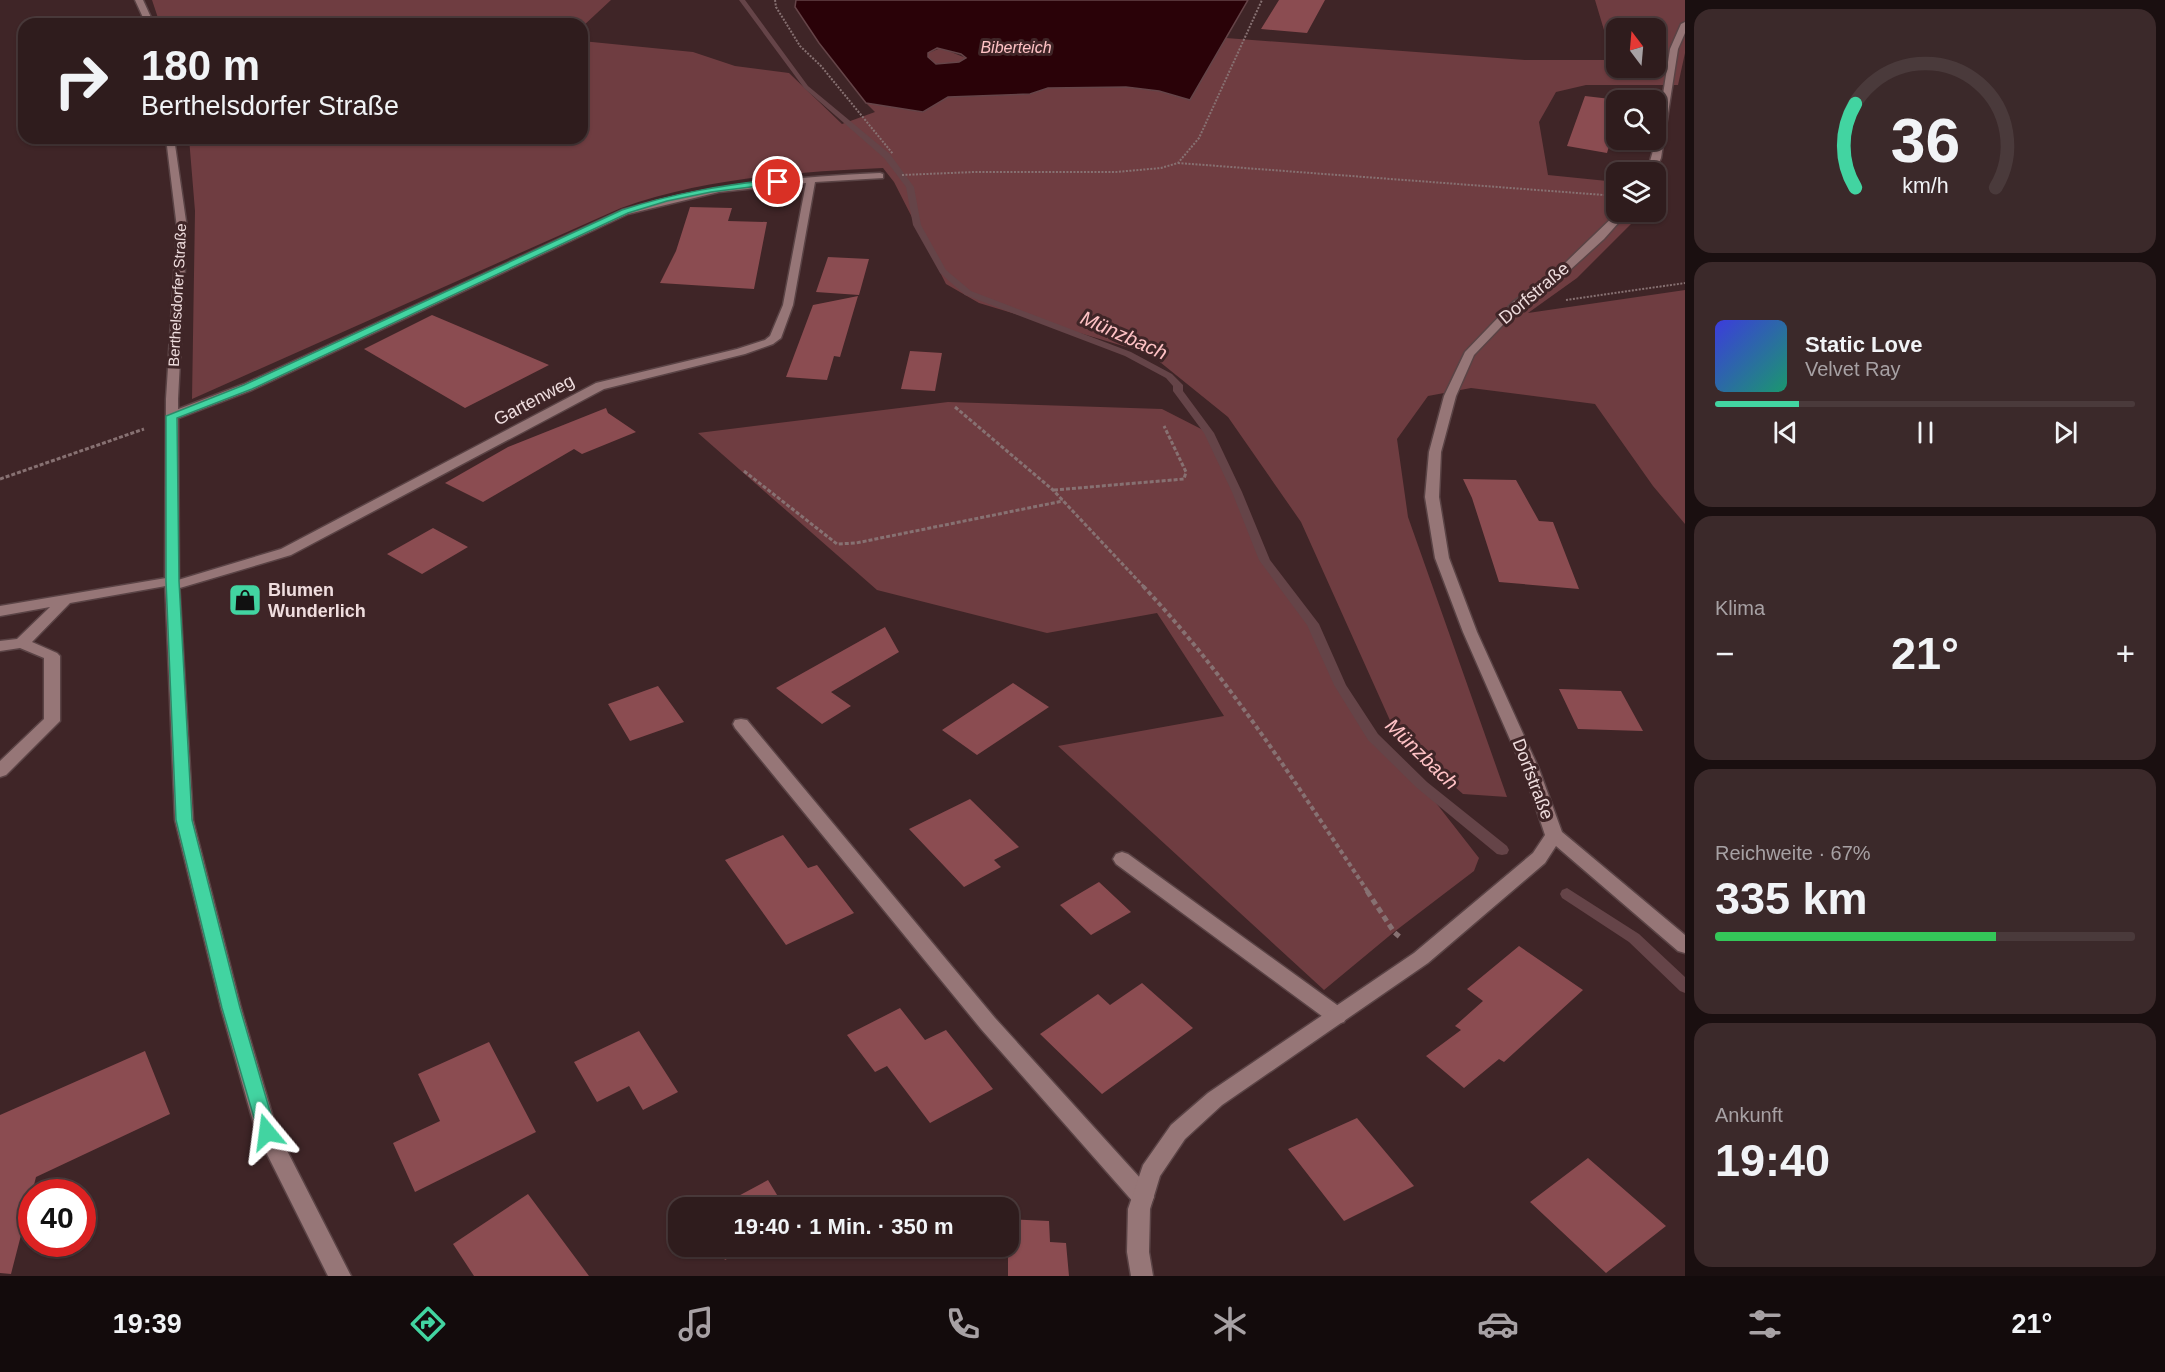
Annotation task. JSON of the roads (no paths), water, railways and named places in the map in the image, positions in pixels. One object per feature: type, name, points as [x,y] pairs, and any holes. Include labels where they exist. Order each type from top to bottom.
[{"type":"street","points":[[139,0],[147,18]]},
{"type":"street","points":[[1654,162],[1674,49],[1685,24]]},
{"type":"street","name":"Berthelsdorfer Straße","points":[[171,144],[182,228],[172,416],[172,584],[184,820],[231,1008],[267,1132],[340,1276]]},
{"type":"street","points":[[172,416],[248,387],[625,212],[665,199],[711,189],[761,183],[880,176]]},
{"type":"street","name":"Gartenweg","points":[[0,611],[172,584],[286,552],[600,386],[741,352],[769,342],[775,338],[788,305],[812,180]]},
{"type":"street","name":"Dorfstraße","points":[[1142,1276],[1138,1252],[1139,1209],[1151,1172],[1178,1132],[1215,1099],[1421,958],[1539,858],[1554,835],[1531,769],[1470,633],[1442,558],[1432,497],[1435,452],[1457,377],[1469,354],[1517,304],[1567,267],[1614,222]]},
{"type":"street","points":[[22,643],[65,600]]},
{"type":"street","points":[[0,646],[22,643],[52,656],[52,721],[0,771]]},
{"type":"street","points":[[741,724],[1013,1053],[1143,1197]]},
{"type":"street","points":[[1554,835],[1685,946]]},
{"type":"street","points":[[1122,859],[1337,1016]]},
{"type":"water","name":"Biberteich","points":[[796,0],[1248,0],[1190,100],[1159,91],[1126,87],[1048,88],[1030,94],[948,97],[923,112],[866,103],[819,43],[795,7]],"holes":[[[937,48],[961,54],[966,58],[959,62],[936,64],[928,57],[928,53]]]},
{"type":"waterway","name":"Münzbach","points":[[742,0],[806,87],[887,156],[910,187],[917,225],[943,271],[968,293],[1128,354],[1169,376],[1178,385],[1178,391],[1209,433],[1237,492],[1265,560],[1313,624],[1340,685],[1373,737],[1422,785],[1502,850]]},
{"type":"waterway","name":"Münzbach","points":[[1567,894],[1634,938],[1685,987]]},
{"type":"place","name":"Blumen Wunderlich","points":[[245,600]]}]
